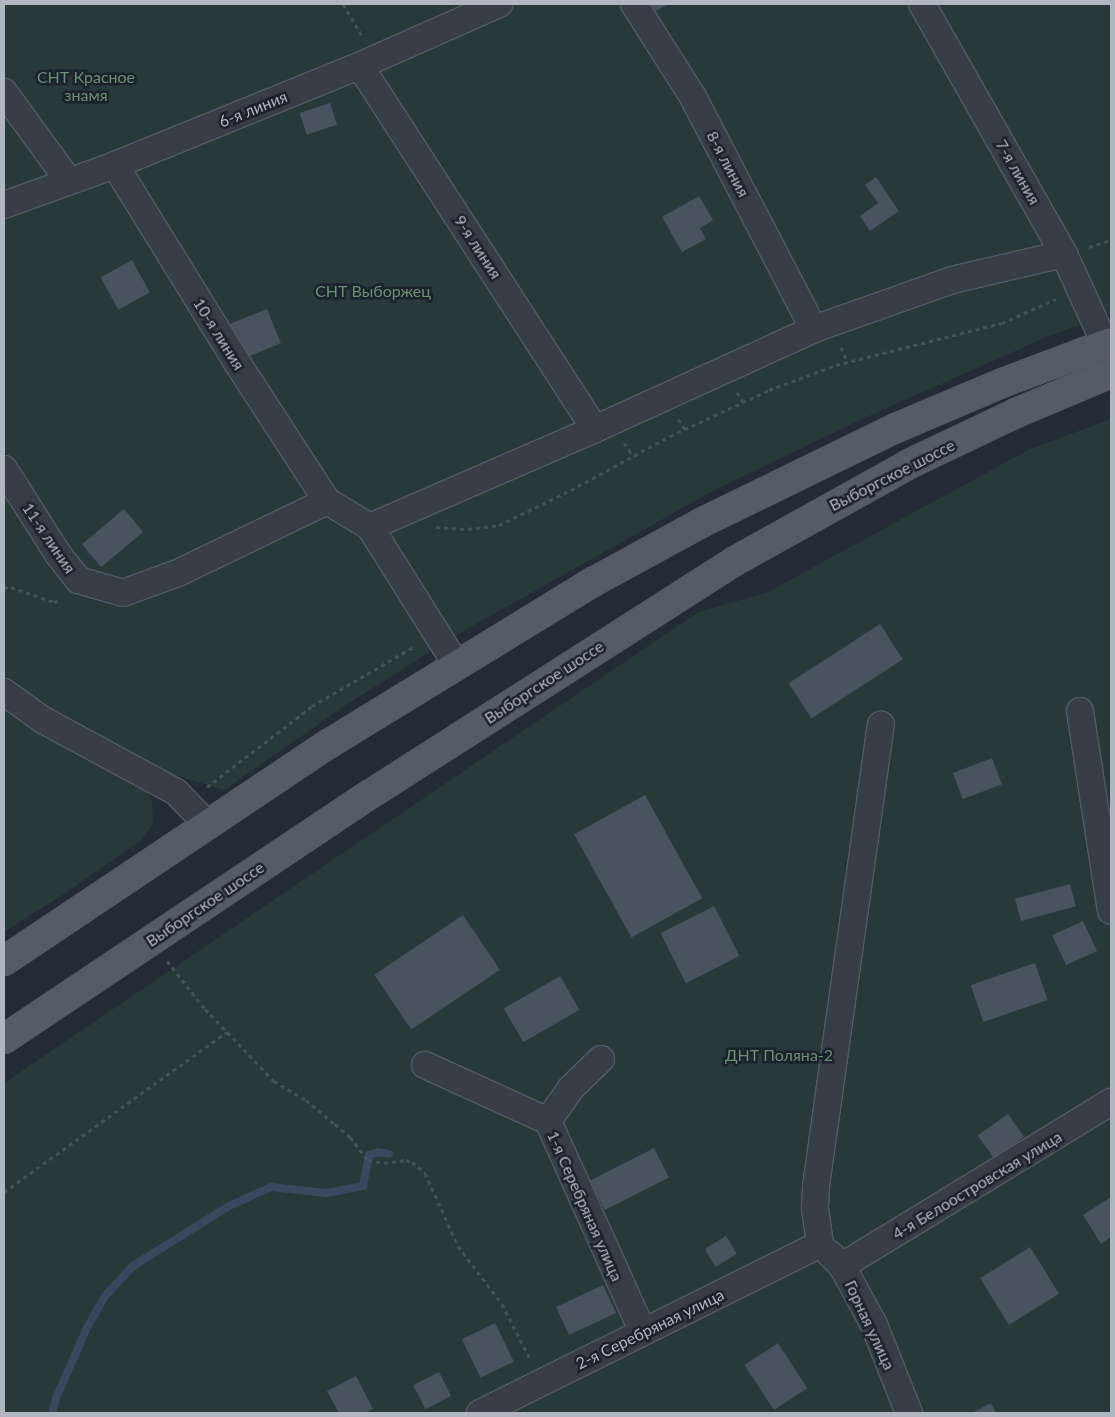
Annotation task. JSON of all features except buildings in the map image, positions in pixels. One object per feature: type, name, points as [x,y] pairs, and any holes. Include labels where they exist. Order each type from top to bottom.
[{"type":"main road","points":[[4,961],[330,743],[456,664],[593,582],[702,522],[797,474],[896,428],[993,387],[1108,343]]},
{"type":"main road","name":"Выборгское шоссе","points":[[4,1039],[378,790],[735,561],[909,464],[1016,413],[1111,373]]},
{"type":"street","name":"6-я линия","points":[[4,205],[68,180],[115,165],[368,62],[499,4]]},
{"type":"street","name":"8-я линия","points":[[634,4],[693,97],[814,329]]},
{"type":"street","name":"7-я линия","points":[[922,4],[1064,254],[1108,343]]},
{"type":"street","name":"9-я линия","points":[[368,62],[595,429]]},
{"type":"street","points":[[4,92],[68,180]]},
{"type":"street","name":"10-я линия","points":[[115,165],[238,364],[326,501]]},
{"type":"street","points":[[370,527],[595,429],[814,329],[952,280],[1064,254]]},
{"type":"street","name":"11-я линия","points":[[4,469],[58,554],[78,580],[110,588],[123,594],[178,573],[326,501]]},
{"type":"street","points":[[326,501],[370,527],[456,664]]},
{"type":"street","points":[[4,692],[34,714],[176,792],[208,824]]},
{"type":"street","points":[[1080,711],[1111,911]]},
{"type":"street","points":[[820,1244],[815,1207],[816,1186],[881,725]]},
{"type":"street","points":[[548,1121],[570,1089],[601,1059]]},
{"type":"street","name":"1-я Серебряная улица","points":[[425,1065],[548,1121],[643,1332]]},
{"type":"street","name":"4-я Белоостровская улица","points":[[842,1266],[1111,1102]]},
{"type":"street","name":"Горная улица","points":[[820,1244],[842,1266],[874,1325],[909,1413]]},
{"type":"street","name":"2-я Серебряная улица","points":[[480,1413],[820,1244]]},
{"type":"path","points":[[343,4],[368,62]]},
{"type":"path","points":[[430,526],[468,529],[498,525],[670,436],[769,390],[836,365],[1002,323],[1054,300],[1078,283],[1088,274],[1089,247]]},
{"type":"path","points":[[4,588],[11,587],[54,602],[65,599],[78,580]]},
{"type":"path","points":[[187,802],[312,706],[437,633]]},
{"type":"path","points":[[167,960],[206,1009],[274,1081],[306,1100],[335,1124],[368,1160],[384,1163],[406,1160],[424,1173],[458,1246],[502,1304],[542,1382]]},
{"type":"path","points":[[4,1192],[227,1032]]},
{"type":"green space","name":"СНТ Выборжец","points":[[4,4],[1111,4],[1111,314],[1049,336],[860,420],[713,491],[465,630],[346,705],[224,790],[162,771],[146,787],[152,801],[153,823],[142,840],[64,894],[4,932]]},
{"type":"green space","name":"ДНТ Поляна-2","points":[[1111,419],[1111,1413],[4,1413],[4,1083],[698,612],[768,592],[1030,449]]},
{"type":"waterway","points":[[52,1413],[56,1398],[86,1330],[105,1296],[133,1266],[229,1206],[271,1187],[327,1193],[363,1186],[369,1155],[378,1152],[389,1154]]},
{"type":"park label","name":"СНТ Красное знамя","points":[[86,86]]}]
